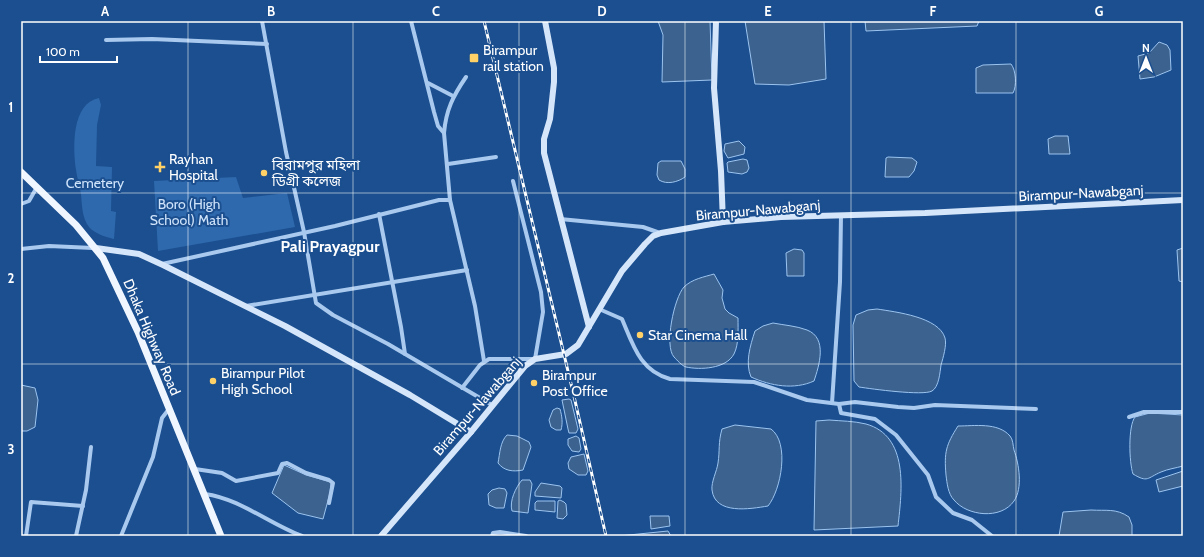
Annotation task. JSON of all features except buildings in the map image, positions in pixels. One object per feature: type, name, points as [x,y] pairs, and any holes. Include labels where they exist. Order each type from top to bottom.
[{"type":"main road","points":[[545,21],[554,68],[554,82],[550,119],[544,139],[544,153],[589,327]]},
{"type":"main road","points":[[716,21],[714,88],[721,171],[723,222]]},
{"type":"main road","name":"Dhaka Highway Road","points":[[21,172],[76,225],[103,258],[121,294],[195,469],[221,536]]},
{"type":"main road","name":"Birampur-Nawabganj","points":[[381,536],[471,432],[525,366],[535,359],[562,355],[572,351],[578,345],[622,271],[636,253],[654,236],[661,233],[723,222],[781,217],[933,213],[1183,200]]},
{"type":"main road","points":[[96,248],[139,254],[160,264],[285,326],[471,432]]},
{"type":"street","points":[[262,21],[286,152],[304,232],[316,303],[333,315],[405,354],[492,405]]},
{"type":"street","points":[[411,21],[438,126],[444,133]]},
{"type":"street","points":[[106,40],[160,40],[267,44]]},
{"type":"street","points":[[466,77],[453,96],[444,124],[444,133],[448,164],[450,200],[467,270],[484,361]]},
{"type":"street","points":[[428,84],[453,96]]},
{"type":"street","points":[[448,164],[496,156]]},
{"type":"street","points":[[462,388],[484,361],[498,358],[535,359],[543,312],[541,292],[513,181]]},
{"type":"street","points":[[21,204],[28,201],[37,188]]},
{"type":"street","points":[[160,264],[439,200],[450,200]]},
{"type":"street","points":[[379,214],[405,354]]},
{"type":"street","points":[[832,403],[840,282],[841,215]]},
{"type":"street","points":[[560,219],[643,228],[661,233]]},
{"type":"street","points":[[21,249],[49,246],[96,248]]},
{"type":"street","points":[[244,306],[314,296],[467,270]]},
{"type":"street","points":[[600,309],[622,319],[636,353],[658,376],[670,379],[754,382],[807,400],[839,404],[854,402],[914,408],[935,405],[1036,409]]},
{"type":"street","points":[[839,404],[841,413],[875,420],[896,435],[928,474],[936,497],[953,513],[972,520],[992,536]]},
{"type":"street","points":[[121,536],[152,457],[162,418],[169,409]]},
{"type":"street","points":[[1129,417],[1144,412],[1183,412]]},
{"type":"street","points":[[76,536],[91,447]]},
{"type":"street","points":[[195,469],[222,473],[236,481],[270,476],[278,473],[282,464],[287,463],[306,473],[329,480],[333,483],[329,503]]},
{"type":"street","points":[[205,494],[223,496],[277,525],[302,536]]},
{"type":"street","points":[[26,536],[31,502],[82,506]]},
{"type":"street","points":[[492,536],[493,532],[526,536]]},
{"type":"green space","name":"Cemetery","points":[[99,98],[101,105],[97,125],[96,166],[112,167],[111,211],[116,212],[114,239],[97,233],[89,227],[83,212],[81,191],[76,173],[74,151],[76,128],[79,117],[83,108],[90,102]]},
{"type":"green space","name":"Boro (High School) Math","points":[[236,177],[243,198],[287,193],[295,227],[158,251],[154,181]]},
{"type":"shaded area","points":[[658,21],[710,21],[712,80],[662,82],[663,35]]},
{"type":"shaded area","points":[[745,21],[824,21],[826,79],[789,85],[755,84]]},
{"type":"shaded area","points":[[865,21],[979,21],[977,26],[866,31]]},
{"type":"shaded area","points":[[1159,42],[1167,45],[1170,50],[1171,70],[1154,77],[1140,79],[1138,56],[1149,53]]},
{"type":"shaded area","points":[[1011,64],[1014,70],[1015,78],[1013,93],[976,93],[976,68],[983,65]]},
{"type":"shaded area","points":[[1055,136],[1068,136],[1070,154],[1049,154],[1048,139]]},
{"type":"shaded area","points":[[739,141],[745,147],[744,154],[728,158],[724,151],[725,144]]},
{"type":"shaded area","points":[[886,158],[912,158],[917,162],[914,171],[909,177],[885,177]]},
{"type":"shaded area","points":[[743,159],[747,160],[749,168],[747,172],[742,174],[728,172],[728,162]]},
{"type":"shaded area","points":[[661,161],[681,161],[685,169],[685,177],[672,182],[662,182],[659,180],[657,175],[658,163]]},
{"type":"shaded area","points":[[1183,248],[1183,282],[1179,281],[1177,250]]},
{"type":"shaded area","points":[[794,249],[802,250],[804,253],[804,276],[787,276],[786,253]]},
{"type":"shaded area","points":[[714,274],[723,290],[722,298],[725,309],[738,318],[736,350],[730,359],[725,363],[705,368],[686,367],[674,357],[671,351],[670,333],[677,301],[680,293],[687,284]]},
{"type":"shaded area","points":[[877,309],[905,314],[926,320],[935,325],[941,331],[945,338],[944,355],[938,383],[932,391],[919,393],[859,387],[854,381],[853,325],[856,315],[868,310]]},
{"type":"shaded area","points":[[773,323],[807,330],[814,334],[818,339],[820,346],[820,360],[814,381],[806,384],[782,386],[766,383],[751,377],[748,360],[755,331],[763,326]]},
{"type":"shaded area","points":[[21,385],[35,388],[38,400],[35,427],[27,431],[21,431]]},
{"type":"shaded area","points":[[562,400],[571,400],[578,429],[576,433],[569,433]]},
{"type":"shaded area","points":[[557,408],[560,409],[561,414],[561,430],[556,430],[551,427],[549,420],[553,410]]},
{"type":"shaded area","points":[[1150,413],[1183,415],[1183,466],[1164,471],[1145,479],[1133,474],[1130,453],[1130,436],[1135,417]]},
{"type":"shaded area","points":[[829,420],[866,424],[880,430],[890,440],[896,452],[900,466],[901,497],[898,526],[814,530],[816,421]]},
{"type":"shaded area","points":[[735,425],[771,429],[777,436],[782,455],[782,467],[777,489],[768,506],[743,509],[726,507],[719,503],[715,498],[712,487],[718,463],[722,429]]},
{"type":"shaded area","points":[[978,425],[992,427],[1005,432],[1011,437],[1017,462],[1019,483],[1017,496],[1014,501],[1001,511],[984,514],[967,510],[952,498],[949,492],[945,467],[946,454],[948,444],[958,426]]},
{"type":"shaded area","points":[[507,435],[517,436],[529,442],[531,447],[523,470],[509,470],[503,468],[498,463],[502,444]]},
{"type":"shaded area","points":[[576,436],[579,438],[581,449],[579,452],[572,451],[568,445],[568,439]]},
{"type":"shaded area","points":[[584,454],[588,471],[586,475],[578,475],[569,469],[568,463],[571,457]]},
{"type":"shaded area","points":[[284,465],[306,475],[331,482],[330,493],[323,519],[298,513],[272,493]]},
{"type":"shaded area","points":[[1183,471],[1183,486],[1159,492],[1156,480]]},
{"type":"shaded area","points":[[522,480],[530,480],[532,484],[528,513],[512,511],[511,507],[517,486]]},
{"type":"shaded area","points":[[541,483],[560,486],[562,488],[561,498],[535,496],[535,492]]},
{"type":"shaded area","points":[[499,488],[505,489],[507,493],[504,508],[496,508],[489,505],[488,494],[492,490]]},
{"type":"shaded area","points":[[560,500],[566,504],[567,515],[563,519],[557,518],[558,501]]},
{"type":"shaded area","points":[[537,501],[555,501],[555,512],[535,510],[535,503]]},
{"type":"shaded area","points":[[1091,510],[1115,511],[1129,517],[1132,525],[1132,536],[1059,536],[1063,512]]},
{"type":"shaded area","points":[[650,516],[669,516],[670,526],[651,529]]},
{"type":"shaded area","points":[[668,531],[671,536],[619,536]]},
{"type":"railway","points":[[484,21],[606,536]]},
{"type":"place","name":"Birampur rail station","points":[[474,58]]},
{"type":"place","name":"Rayhan Hospital","points":[[160,167]]},
{"type":"place","name":"বিরামপুর মহিলা ডিগ্রী কলেজ","points":[[264,173]]},
{"type":"place","name":"Star Cinema Hall","points":[[640,335]]},
{"type":"place","name":"Birampur Pilot High School","points":[[213,381]]},
{"type":"place","name":"Birampur Post Office","points":[[534,383]]},
{"type":"district","name":"Pali Prayagpur","points":[[330,246]]}]
